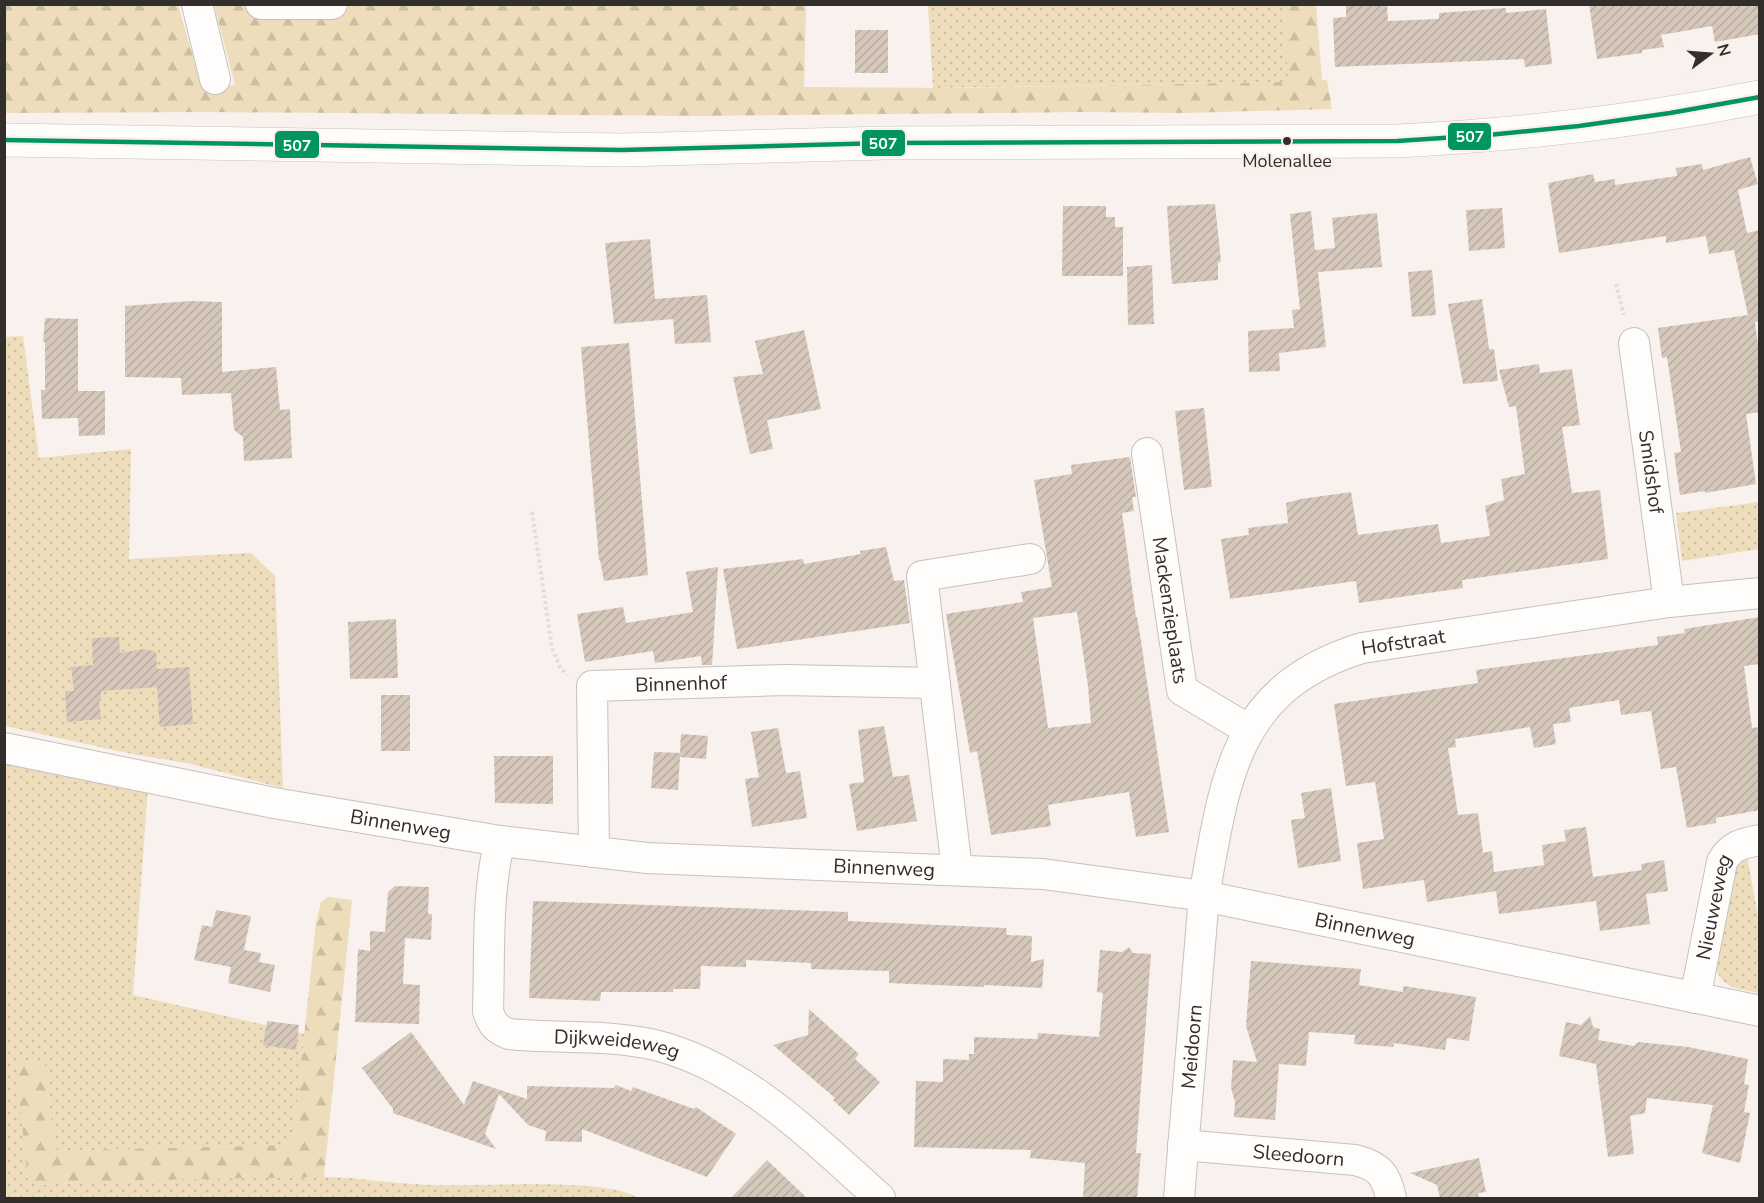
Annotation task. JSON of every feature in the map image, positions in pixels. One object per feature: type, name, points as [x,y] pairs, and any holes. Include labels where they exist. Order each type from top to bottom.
[{"type":"main road","points":[[4,140],[622,150],[895,143],[1397,141],[1523,132],[1663,113],[1760,96]]},
{"type":"street","points":[[197,4],[215,79]]},
{"type":"street","points":[[261,4],[332,4]]},
{"type":"street","name":"Smidshof","points":[[1634,343],[1670,602]]},
{"type":"street","name":"Mackenzieplaats","points":[[1147,453],[1182,690],[1249,730]]},
{"type":"street","points":[[957,870],[922,576],[1030,559]]},
{"type":"street","name":"Hofstraat","points":[[1204,896],[1223,797],[1233,763],[1249,730],[1278,693],[1301,675],[1338,655],[1362,648],[1670,602],[1760,593]]},
{"type":"street","name":"Binnenhof","points":[[592,686],[762,680],[935,683]]},
{"type":"street","points":[[592,686],[594,852]]},
{"type":"street","name":"Binnenweg","points":[[4,748],[274,803],[500,841],[647,858],[1043,874],[1204,896],[1760,1011]]},
{"type":"street","name":"Nieuweweg","points":[[1695,998],[1722,862],[1727,853],[1736,846],[1760,840]]},
{"type":"street","name":"Dijkweideweg","points":[[500,841],[492,883],[488,1011],[492,1023],[500,1031],[508,1034],[621,1039],[685,1054],[716,1067],[742,1082],[880,1198]]},
{"type":"street","name":"Meidoorn","points":[[1179,1198],[1204,896]]},
{"type":"street","name":"Sleedoorn","points":[[1184,1145],[1355,1160],[1370,1164],[1379,1170],[1385,1178],[1391,1198]]},
{"type":"path","points":[[532,512],[552,648],[560,667],[570,679],[592,686]]},
{"type":"green space","points":[[4,5],[178,5],[202,88],[235,85],[214,5],[806,5],[804,87],[959,88],[1288,82],[1284,5],[1316,5],[1322,80],[1327,80],[1332,109],[1184,113],[701,116],[208,112],[5,113]]},
{"type":"green space","points":[[928,5],[1284,5],[1289,82],[933,88]]},
{"type":"green space","points":[[23,336],[39,458],[131,449],[129,559],[251,553],[275,576],[283,788],[191,764],[127,753],[5,726],[4,337]]},
{"type":"green space","points":[[1759,502],[1759,549],[1682,561],[1676,513]]},
{"type":"green space","points":[[4,760],[148,786],[133,995],[305,1034],[293,1140],[287,1145],[59,1151],[54,1147],[44,1062],[35,1185],[178,1179],[322,1177],[431,1185],[571,1185],[622,1191],[638,1198],[5,1198]]},
{"type":"green space","points":[[1747,855],[1759,922],[1759,993],[1732,987],[1723,980],[1715,967],[1737,866]]},
{"type":"green space","points":[[328,897],[352,900],[324,1177],[142,1180],[35,1185],[28,1181],[15,1060],[44,1061],[54,1147],[59,1151],[287,1145],[293,1140],[316,923],[321,902]]},
{"type":"building","points":[[1346,4],[1387,4],[1388,21],[1439,19],[1439,13],[1506,8],[1506,13],[1546,9],[1552,64],[1525,67],[1524,59],[1335,67],[1333,18],[1346,17]]},
{"type":"building","points":[[1589,4],[1760,4],[1760,34],[1715,42],[1712,26],[1661,35],[1664,47],[1642,50],[1642,53],[1597,59]]},
{"type":"building","points":[[855,30],[888,30],[888,73],[855,73]]},
{"type":"building","points":[[1750,157],[1758,184],[1738,190],[1747,233],[1760,230],[1760,321],[1755,322],[1760,361],[1760,412],[1746,414],[1756,484],[1680,495],[1674,453],[1681,452],[1667,357],[1662,358],[1658,328],[1748,315],[1734,250],[1709,254],[1706,236],[1666,243],[1666,236],[1559,253],[1548,183],[1593,174],[1595,182],[1615,179],[1615,185],[1677,176],[1676,168],[1702,164],[1703,170]]},
{"type":"building","points":[[1215,204],[1221,261],[1218,263],[1218,280],[1172,284],[1167,206]]},
{"type":"building","points":[[1063,206],[1106,206],[1106,217],[1115,217],[1115,227],[1123,227],[1123,276],[1062,276]]},
{"type":"building","points":[[1502,208],[1505,248],[1469,251],[1466,210]]},
{"type":"building","points":[[1311,211],[1315,250],[1335,248],[1332,218],[1377,213],[1382,267],[1318,272],[1326,347],[1279,353],[1280,371],[1249,372],[1248,331],[1294,328],[1292,310],[1300,309],[1290,214]]},
{"type":"building","points":[[650,239],[655,299],[707,295],[711,342],[675,344],[673,319],[614,324],[605,243]]},
{"type":"building","points":[[1152,265],[1154,324],[1128,325],[1127,267]]},
{"type":"building","points":[[1432,270],[1436,315],[1412,317],[1408,272]]},
{"type":"building","points":[[1482,299],[1489,349],[1494,349],[1498,381],[1463,384],[1448,304]]},
{"type":"building","points":[[190,301],[222,302],[222,372],[276,367],[280,410],[290,409],[292,458],[244,461],[243,437],[234,430],[231,393],[182,395],[181,378],[125,377],[125,306]]},
{"type":"building","points":[[45,318],[78,319],[78,391],[105,391],[105,435],[79,436],[78,418],[42,419],[41,390],[45,390],[45,342],[43,342]]},
{"type":"building","points":[[804,330],[821,409],[767,420],[773,449],[750,454],[733,377],[763,374],[755,341]]},
{"type":"building","points":[[629,343],[648,575],[604,581],[599,560],[581,347]]},
{"type":"building","points":[[1539,364],[1540,373],[1572,369],[1580,425],[1562,427],[1572,493],[1600,490],[1608,559],[1462,580],[1463,588],[1359,603],[1356,581],[1230,599],[1221,539],[1249,535],[1248,528],[1288,523],[1286,503],[1301,499],[1351,492],[1358,535],[1438,524],[1441,543],[1490,536],[1485,506],[1504,500],[1501,479],[1525,474],[1516,406],[1509,407],[1499,370]]},
{"type":"building","points":[[1204,408],[1212,487],[1184,490],[1175,411]]},
{"type":"building","points":[[1130,457],[1136,497],[1132,497],[1134,511],[1122,513],[1169,832],[1136,837],[1129,792],[1048,805],[1051,826],[991,835],[977,751],[970,753],[946,614],[1023,602],[1021,592],[1052,587],[1034,480],[1072,474],[1071,465]],"holes":[[[1077,612],[1091,723],[1048,728],[1033,618]]]},
{"type":"building","points":[[886,547],[894,581],[904,580],[910,623],[737,649],[723,569],[803,559],[804,564]]},
{"type":"building","points":[[718,567],[712,665],[702,665],[701,656],[655,663],[653,651],[585,662],[577,614],[623,607],[626,623],[693,612],[686,572]]},
{"type":"building","points":[[1760,617],[1760,664],[1744,666],[1752,728],[1760,727],[1760,810],[1716,818],[1716,823],[1687,828],[1676,767],[1661,769],[1651,711],[1621,715],[1619,700],[1569,708],[1571,722],[1553,724],[1556,744],[1534,748],[1530,727],[1455,739],[1456,747],[1448,748],[1458,815],[1478,813],[1483,853],[1492,851],[1494,872],[1544,865],[1542,845],[1566,841],[1564,830],[1586,827],[1593,877],[1642,870],[1641,864],[1664,860],[1668,891],[1646,894],[1650,924],[1600,931],[1596,901],[1499,914],[1496,891],[1427,902],[1424,880],[1363,889],[1357,843],[1384,839],[1375,782],[1346,786],[1334,704],[1478,683],[1476,670],[1658,645],[1657,637],[1685,633],[1684,629]]},
{"type":"building","points":[[396,619],[398,678],[350,679],[348,622]]},
{"type":"building","points":[[119,637],[120,653],[145,649],[156,652],[157,669],[189,667],[193,724],[160,727],[157,687],[101,691],[101,701],[99,701],[101,719],[67,722],[65,691],[74,691],[71,667],[93,665],[92,638]]},
{"type":"building","points":[[381,695],[410,695],[410,751],[381,751]]},
{"type":"building","points":[[884,726],[893,777],[909,775],[917,821],[857,831],[849,784],[864,782],[858,730]]},
{"type":"building","points":[[778,728],[786,773],[800,771],[807,818],[752,827],[745,779],[759,777],[751,732]]},
{"type":"building","points":[[681,734],[708,736],[706,759],[680,757],[678,790],[651,788],[654,752],[680,753]]},
{"type":"building","points":[[494,756],[553,756],[553,804],[495,803]]},
{"type":"building","points":[[1331,788],[1341,861],[1298,868],[1291,820],[1305,818],[1301,793]]},
{"type":"building","points":[[395,886],[429,887],[428,914],[432,914],[431,940],[405,938],[403,984],[420,985],[419,1024],[355,1022],[358,949],[370,951],[370,931],[385,932],[388,892]]},
{"type":"building","points":[[533,901],[848,912],[848,921],[1006,928],[1007,935],[1032,936],[1031,962],[1044,959],[1042,988],[889,983],[889,971],[811,969],[811,963],[746,960],[746,967],[701,966],[700,989],[673,989],[673,992],[601,992],[600,1001],[529,998]]},
{"type":"building","points":[[216,910],[251,916],[244,950],[261,953],[259,962],[275,965],[270,992],[228,983],[231,967],[194,960],[202,925],[212,927]]},
{"type":"building","points":[[1129,947],[1133,953],[1151,954],[1136,1153],[1141,1153],[1137,1198],[1083,1198],[1085,1163],[1030,1158],[1031,1150],[914,1147],[916,1081],[943,1082],[943,1059],[969,1060],[969,1054],[974,1054],[974,1037],[1037,1039],[1038,1033],[1099,1037],[1103,993],[1097,992],[1100,950],[1122,952]]},
{"type":"building","points":[[1251,961],[1361,969],[1359,985],[1403,992],[1403,986],[1476,997],[1469,1041],[1447,1038],[1445,1050],[1394,1043],[1393,1047],[1354,1044],[1355,1035],[1309,1032],[1306,1066],[1279,1064],[1275,1120],[1234,1117],[1235,1102],[1231,1088],[1233,1060],[1257,1062],[1246,1026]]},
{"type":"building","points":[[809,1009],[859,1054],[855,1059],[880,1082],[849,1115],[833,1100],[835,1098],[773,1045],[808,1035]]},
{"type":"building","points":[[1590,1016],[1593,1027],[1600,1029],[1598,1040],[1634,1046],[1638,1042],[1688,1047],[1748,1059],[1744,1084],[1749,1085],[1744,1112],[1750,1113],[1740,1163],[1702,1153],[1713,1105],[1647,1098],[1645,1113],[1630,1116],[1634,1154],[1608,1157],[1596,1064],[1559,1056],[1566,1022],[1581,1025]]},
{"type":"building","points":[[267,1021],[299,1025],[296,1050],[263,1045]]},
{"type":"building","points":[[411,1032],[464,1105],[473,1081],[527,1099],[527,1086],[614,1088],[616,1085],[631,1091],[633,1087],[694,1109],[696,1107],[736,1134],[707,1177],[582,1129],[582,1142],[545,1141],[546,1131],[528,1125],[499,1094],[485,1134],[496,1149],[393,1113],[393,1109],[362,1068]]},
{"type":"building","points":[[1479,1158],[1486,1192],[1478,1193],[1479,1198],[1440,1198],[1437,1185],[1410,1173]]},
{"type":"building","points":[[767,1160],[807,1198],[731,1198]]},
{"type":"transit line","name":"507","points":[[4,140],[622,150],[884,143],[1397,141],[1579,126],[1760,97]]},
{"type":"place","name":"Molenallee","points":[[1287,141]]}]
